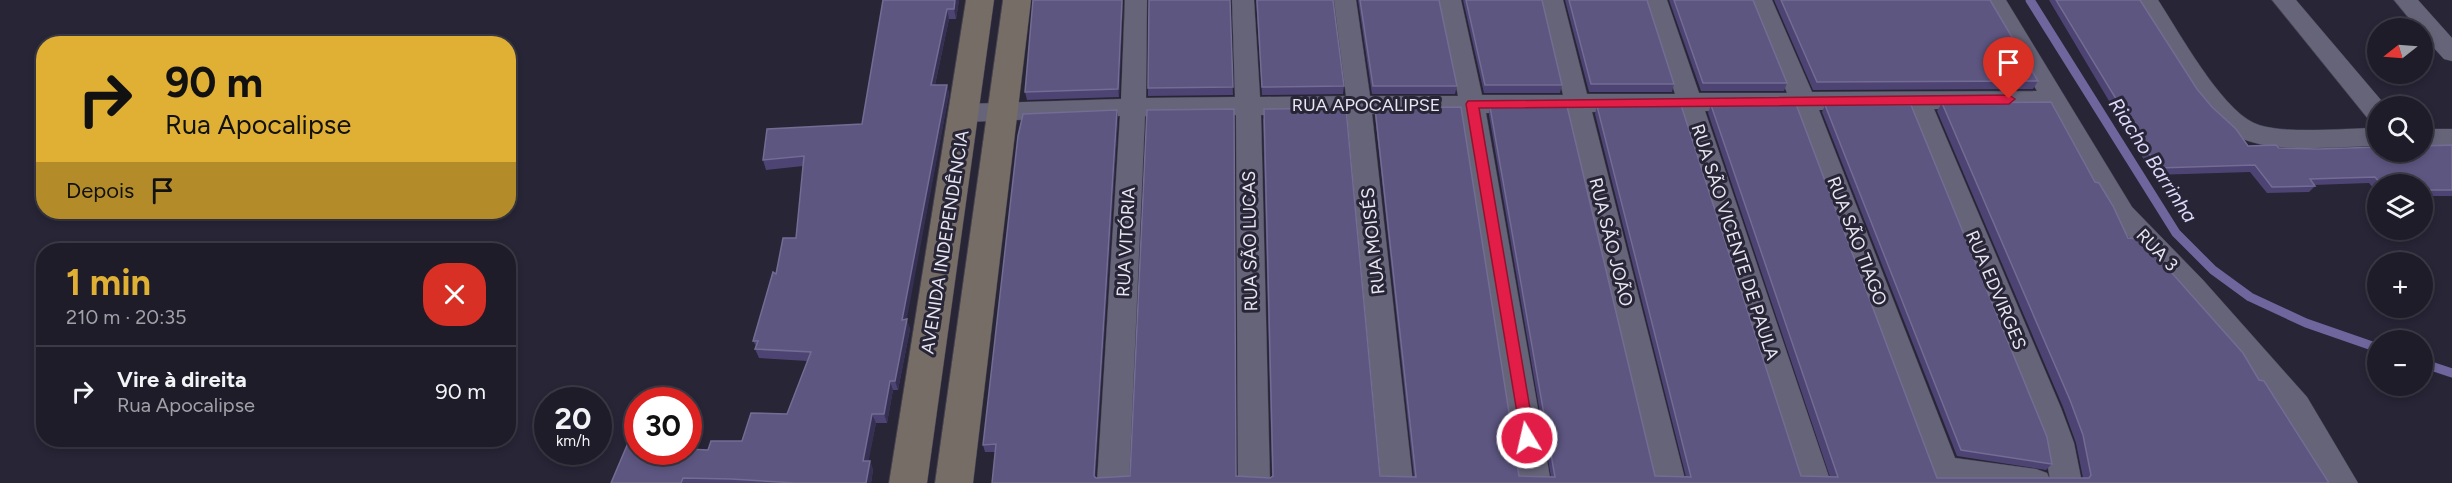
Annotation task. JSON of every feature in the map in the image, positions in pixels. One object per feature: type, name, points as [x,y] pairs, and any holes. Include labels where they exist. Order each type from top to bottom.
[{"type":"main road","name":"AVENIDA INDEPENDÊNCIA","points":[[908,483],[965,113],[980,0]]},
{"type":"main road","points":[[954,483],[1017,0]]},
{"type":"main road","points":[[922,390],[967,391]]},
{"type":"street","name":"RUA VITÓRIA","points":[[1113,483],[1133,107],[1136,0]]},
{"type":"street","name":"RUA SÃO LUCAS","points":[[1243,0],[1248,106],[1254,483]]},
{"type":"street","name":"RUA MOISÉS","points":[[1346,0],[1359,105],[1396,483]]},
{"type":"street","points":[[1450,0],[1472,104],[1535,483]]},
{"type":"street","name":"RUA SÃO JOÃO","points":[[1552,0],[1670,483]]},
{"type":"street","name":"RUA SÃO VICENTE DE PAULA","points":[[1656,0],[1815,483]]},
{"type":"street","name":"RUA SÃO TIAGO","points":[[1761,0],[1803,101],[1947,477]]},
{"type":"street","name":"RUA 3","points":[[1995,0],[2123,214],[2193,288],[2296,406],[2342,483]]},
{"type":"street","points":[[2146,0],[2223,112],[2243,129],[2269,135],[2367,137]]},
{"type":"street","points":[[2283,0],[2367,101]]},
{"type":"street","points":[[2405,0],[2452,53]]},
{"type":"street","name":"RUA APOCALIPSE","points":[[965,113],[1133,107],[2054,99]]},
{"type":"street","name":"RUA EDVIRGES","points":[[1918,100],[2046,408],[2059,443],[2066,483]]},
{"type":"street","points":[[2433,138],[2452,138]]},
{"type":"street","points":[[1947,477],[2036,483]]},
{"type":"building","points":[[883,0],[955,0],[954,9],[947,9],[931,85],[947,85],[902,320],[907,319],[895,381],[890,381],[884,414],[872,414],[863,461],[870,461],[866,483],[795,483],[683,478],[681,483],[611,483],[624,452],[624,465],[702,465],[702,450],[708,450],[711,441],[742,441],[751,413],[787,414],[811,352],[755,349],[758,341],[753,341],[773,272],[776,274],[783,238],[796,238],[804,156],[763,160],[767,129],[862,124]]},
{"type":"building","points":[[1033,0],[1122,0],[1118,89],[1025,92]]},
{"type":"building","points":[[1149,0],[1230,0],[1233,87],[1148,88]]},
{"type":"building","points":[[1257,0],[1333,0],[1344,86],[1262,87]]},
{"type":"building","points":[[1360,0],[1439,0],[1457,86],[1373,86]]},
{"type":"building","points":[[1466,0],[1542,0],[1562,85],[1485,85]]},
{"type":"building","points":[[1569,0],[1647,0],[1674,84],[1591,84]]},
{"type":"building","points":[[1674,0],[1753,0],[1787,83],[1703,83]]},
{"type":"building","points":[[1781,0],[1990,0],[2038,81],[1817,82]]},
{"type":"building","points":[[2056,0],[2140,0],[2197,89],[2212,107],[2236,129],[2248,146],[2276,145],[2279,148],[2318,149],[2367,147],[2367,162],[2433,162],[2433,146],[2452,145],[2452,190],[2433,190],[2433,174],[2367,174],[2367,177],[2310,179],[2315,186],[2272,187],[2255,165],[2158,168]]},
{"type":"building","points":[[2051,102],[2095,182],[2099,183],[2113,206],[2128,238],[2139,239],[2155,254],[2243,353],[2259,380],[2264,381],[2329,483],[992,483],[996,444],[983,445],[1018,136],[1023,114],[1117,110],[1094,476],[1096,478],[1130,476],[1147,110],[1234,109],[1236,476],[1270,478],[1273,476],[1264,109],[1346,108],[1380,476],[1416,477],[1375,108],[1461,107],[1519,476],[1555,477],[1490,107],[1567,106],[1655,476],[1691,477],[1597,106],[1681,105],[1801,476],[1838,477],[1711,105],[1796,104],[1937,478],[2089,478],[2091,475],[2083,435],[2070,400],[1942,103]]},
{"type":"building","points":[[1825,105],[1911,105],[2047,437],[2052,464],[1961,450]]},
{"type":"waterway","name":"Riacho Barrinha","points":[[2030,0],[2176,233],[2213,270],[2250,297],[2306,323],[2367,344]]},
{"type":"waterway","name":"Riacho Barrinha","points":[[2433,367],[2452,373]]},
{"type":"route","points":[[1527,438],[1472,104],[2009,99]]}]
